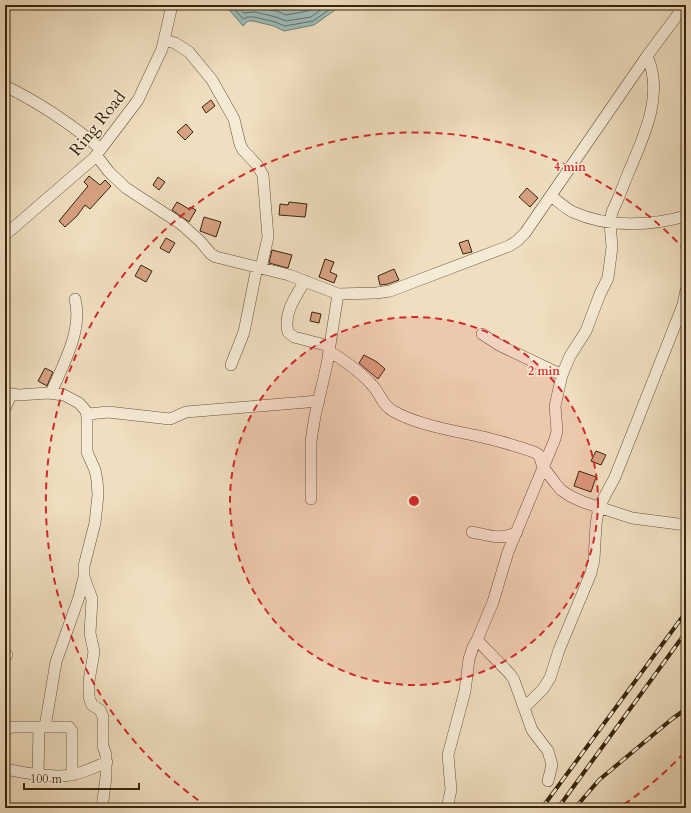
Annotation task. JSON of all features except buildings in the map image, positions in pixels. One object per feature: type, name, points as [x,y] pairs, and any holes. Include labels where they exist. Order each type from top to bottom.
[{"type":"street","name":"Ring Road","points":[[5,235],[99,152],[138,100],[162,49],[172,5]]},
{"type":"street","points":[[5,86],[32,99],[73,126],[99,152],[109,172],[122,184],[181,224],[200,241],[211,254],[227,260],[289,275],[338,294],[376,293],[390,291],[509,246],[517,241],[525,233],[647,56],[685,5]]},
{"type":"street","points":[[164,40],[175,42],[189,52],[212,80],[234,119],[240,144],[243,150],[257,165],[263,175],[268,237],[259,267],[244,332],[231,365]]},
{"type":"street","points":[[447,808],[451,790],[448,755],[465,691],[469,659],[493,602],[508,552],[557,431],[554,406],[562,375],[570,356],[586,331],[600,294],[608,278],[612,247],[610,223],[612,212],[642,142],[653,105],[653,74],[652,66],[647,56]]},
{"type":"street","points":[[551,196],[573,212],[610,223],[649,223],[686,216]]},
{"type":"street","points":[[306,281],[295,297],[289,311],[287,320],[288,332],[298,338],[329,348],[374,386],[382,400],[393,412],[454,432],[478,436],[534,452],[539,455],[543,467],[561,490],[583,502],[632,518],[686,525]]},
{"type":"street","points":[[524,708],[543,689],[550,678],[559,650],[585,590],[594,560],[599,507],[615,477],[637,424],[683,305],[686,290]]},
{"type":"street","points":[[311,499],[312,441],[338,294]]},
{"type":"street","points":[[51,393],[75,332],[78,310],[75,299]]},
{"type":"street","points":[[482,334],[500,345],[562,375]]},
{"type":"street","points":[[5,409],[8,393],[51,393],[64,395],[79,403],[86,411],[87,452],[98,480],[95,523],[84,566],[84,577],[80,597],[56,662],[42,727],[38,775]]},
{"type":"street","points":[[87,417],[89,414],[108,412],[170,419],[186,412],[319,401]]},
{"type":"street","points":[[472,532],[494,537],[507,537],[517,532]]},
{"type":"street","points":[[84,577],[92,599],[90,633],[94,652],[89,681],[89,697],[92,705],[100,710],[103,717],[103,746],[107,762],[102,808]]},
{"type":"street","points":[[477,640],[510,674],[516,685],[532,730],[548,751],[552,765],[548,781]]},
{"type":"street","points":[[5,729],[13,727],[66,727],[71,729],[72,775]]},
{"type":"street","points":[[5,769],[38,775],[59,776],[83,772],[107,762]]},
{"type":"water","points":[[225,5],[342,5],[314,25],[284,31],[274,26],[253,21],[248,21],[243,26]]},
{"type":"railway","points":[[542,808],[686,612]]},
{"type":"railway","points":[[558,808],[686,632]]},
{"type":"railway","points":[[575,808],[599,780],[686,709]]}]
